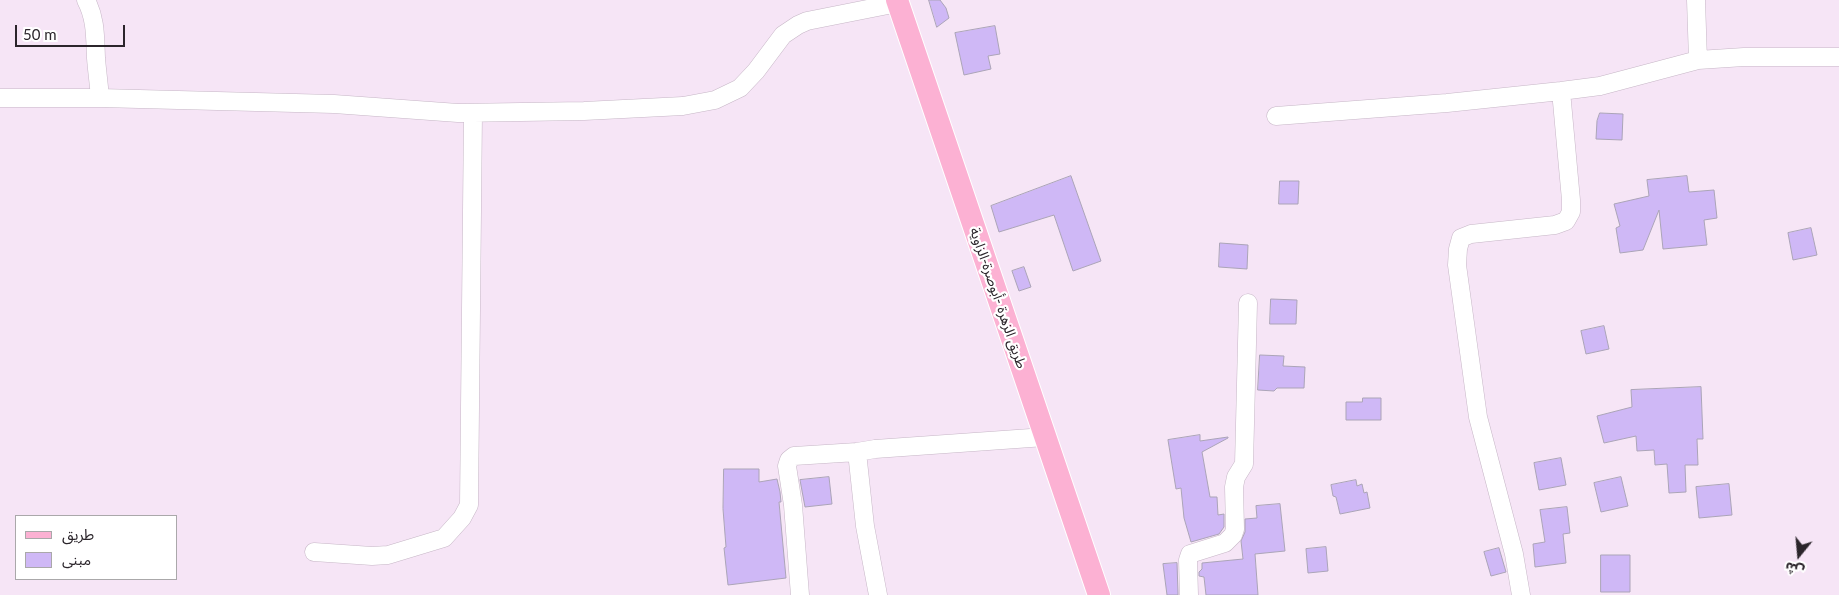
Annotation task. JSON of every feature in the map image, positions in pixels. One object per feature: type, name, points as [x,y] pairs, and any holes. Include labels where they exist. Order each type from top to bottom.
[{"type":"main road","name":"طريق الزهرة -أبوصرة-الزاوية","points":[[898,2],[1099,595]]},
{"type":"street","points":[[1696,0],[1698,60]]},
{"type":"street","points":[[86,1],[93,14],[100,98]]},
{"type":"street","points":[[0,98],[100,98],[334,104],[474,113],[584,111],[683,106],[715,100],[732,93],[746,83],[756,72],[777,42],[798,25],[807,21],[898,2]]},
{"type":"street","points":[[1276,116],[1446,103],[1561,91],[1609,84],[1698,60],[1744,57],[1839,57]]},
{"type":"street","points":[[1521,595],[1514,554],[1478,416],[1457,265],[1458,249],[1461,238],[1471,234],[1555,225],[1566,221],[1571,212],[1571,200],[1561,91]]},
{"type":"street","points":[[314,552],[372,556],[388,555],[435,541],[444,538],[462,518],[469,504],[474,113]]},
{"type":"street","points":[[1189,595],[1188,560],[1190,554],[1225,543],[1231,539],[1235,529],[1234,487],[1236,477],[1241,472],[1244,464],[1248,303]]},
{"type":"street","points":[[800,595],[793,505],[787,466],[788,460],[794,456],[1044,437]]},
{"type":"street","points":[[857,452],[865,526],[878,595]]},
{"type":"building","points":[[929,0],[940,0],[946,8],[949,18],[937,27]]},
{"type":"building","points":[[995,26],[1000,54],[988,56],[991,69],[964,75],[955,33]]},
{"type":"building","points":[[1600,113],[1623,114],[1622,140],[1596,139],[1597,121]]},
{"type":"building","points":[[1071,176],[1101,261],[1073,271],[1054,215],[999,232],[991,206]]},
{"type":"building","points":[[1687,176],[1689,192],[1714,190],[1717,218],[1704,220],[1707,245],[1663,249],[1659,210],[1643,250],[1620,253],[1616,228],[1620,226],[1614,204],[1649,196],[1647,180]]},
{"type":"building","points":[[1280,181],[1299,181],[1298,204],[1279,204]]},
{"type":"building","points":[[1811,228],[1817,255],[1793,260],[1788,233]]},
{"type":"building","points":[[1220,243],[1248,245],[1247,269],[1219,267]]},
{"type":"building","points":[[1024,267],[1031,287],[1019,291],[1012,271]]},
{"type":"building","points":[[1271,299],[1297,300],[1296,324],[1270,324]]},
{"type":"building","points":[[1604,326],[1609,349],[1586,354],[1581,331]]},
{"type":"building","points":[[1260,355],[1284,356],[1283,366],[1305,367],[1304,388],[1277,388],[1274,391],[1258,390]]},
{"type":"building","points":[[1701,387],[1703,439],[1697,439],[1698,465],[1685,465],[1686,492],[1669,493],[1667,464],[1655,465],[1654,450],[1637,451],[1636,436],[1604,443],[1597,416],[1632,407],[1631,390]]},
{"type":"building","points":[[1363,398],[1381,398],[1381,420],[1346,420],[1346,402],[1362,402]]},
{"type":"building","points":[[1200,435],[1200,441],[1228,437],[1202,452],[1210,497],[1217,497],[1218,515],[1224,514],[1224,527],[1219,534],[1191,542],[1184,518],[1181,488],[1176,489],[1168,440]]},
{"type":"building","points":[[1561,458],[1566,485],[1539,490],[1534,463]]},
{"type":"building","points":[[724,469],[759,469],[759,482],[777,479],[781,502],[779,502],[786,578],[728,585],[724,548],[726,547],[723,509]]},
{"type":"building","points":[[829,477],[832,504],[805,507],[800,480]]},
{"type":"building","points":[[1621,477],[1628,506],[1601,512],[1594,483]]},
{"type":"building","points":[[1356,480],[1357,486],[1362,484],[1364,493],[1367,492],[1370,508],[1340,514],[1331,485]]},
{"type":"building","points":[[1729,484],[1732,515],[1699,518],[1696,487]]},
{"type":"building","points":[[1280,504],[1285,551],[1255,554],[1258,595],[1206,595],[1204,577],[1199,576],[1202,563],[1243,559],[1241,541],[1245,532],[1245,519],[1257,518],[1256,506]]},
{"type":"building","points":[[1567,507],[1570,533],[1563,534],[1566,563],[1535,567],[1533,544],[1545,542],[1540,510]]},
{"type":"building","points":[[1326,547],[1328,571],[1308,573],[1306,549]]},
{"type":"building","points":[[1499,548],[1506,572],[1491,576],[1484,552]]},
{"type":"building","points":[[1601,555],[1630,555],[1630,592],[1601,592]]},
{"type":"building","points":[[1177,563],[1178,595],[1167,595],[1163,564]]}]
